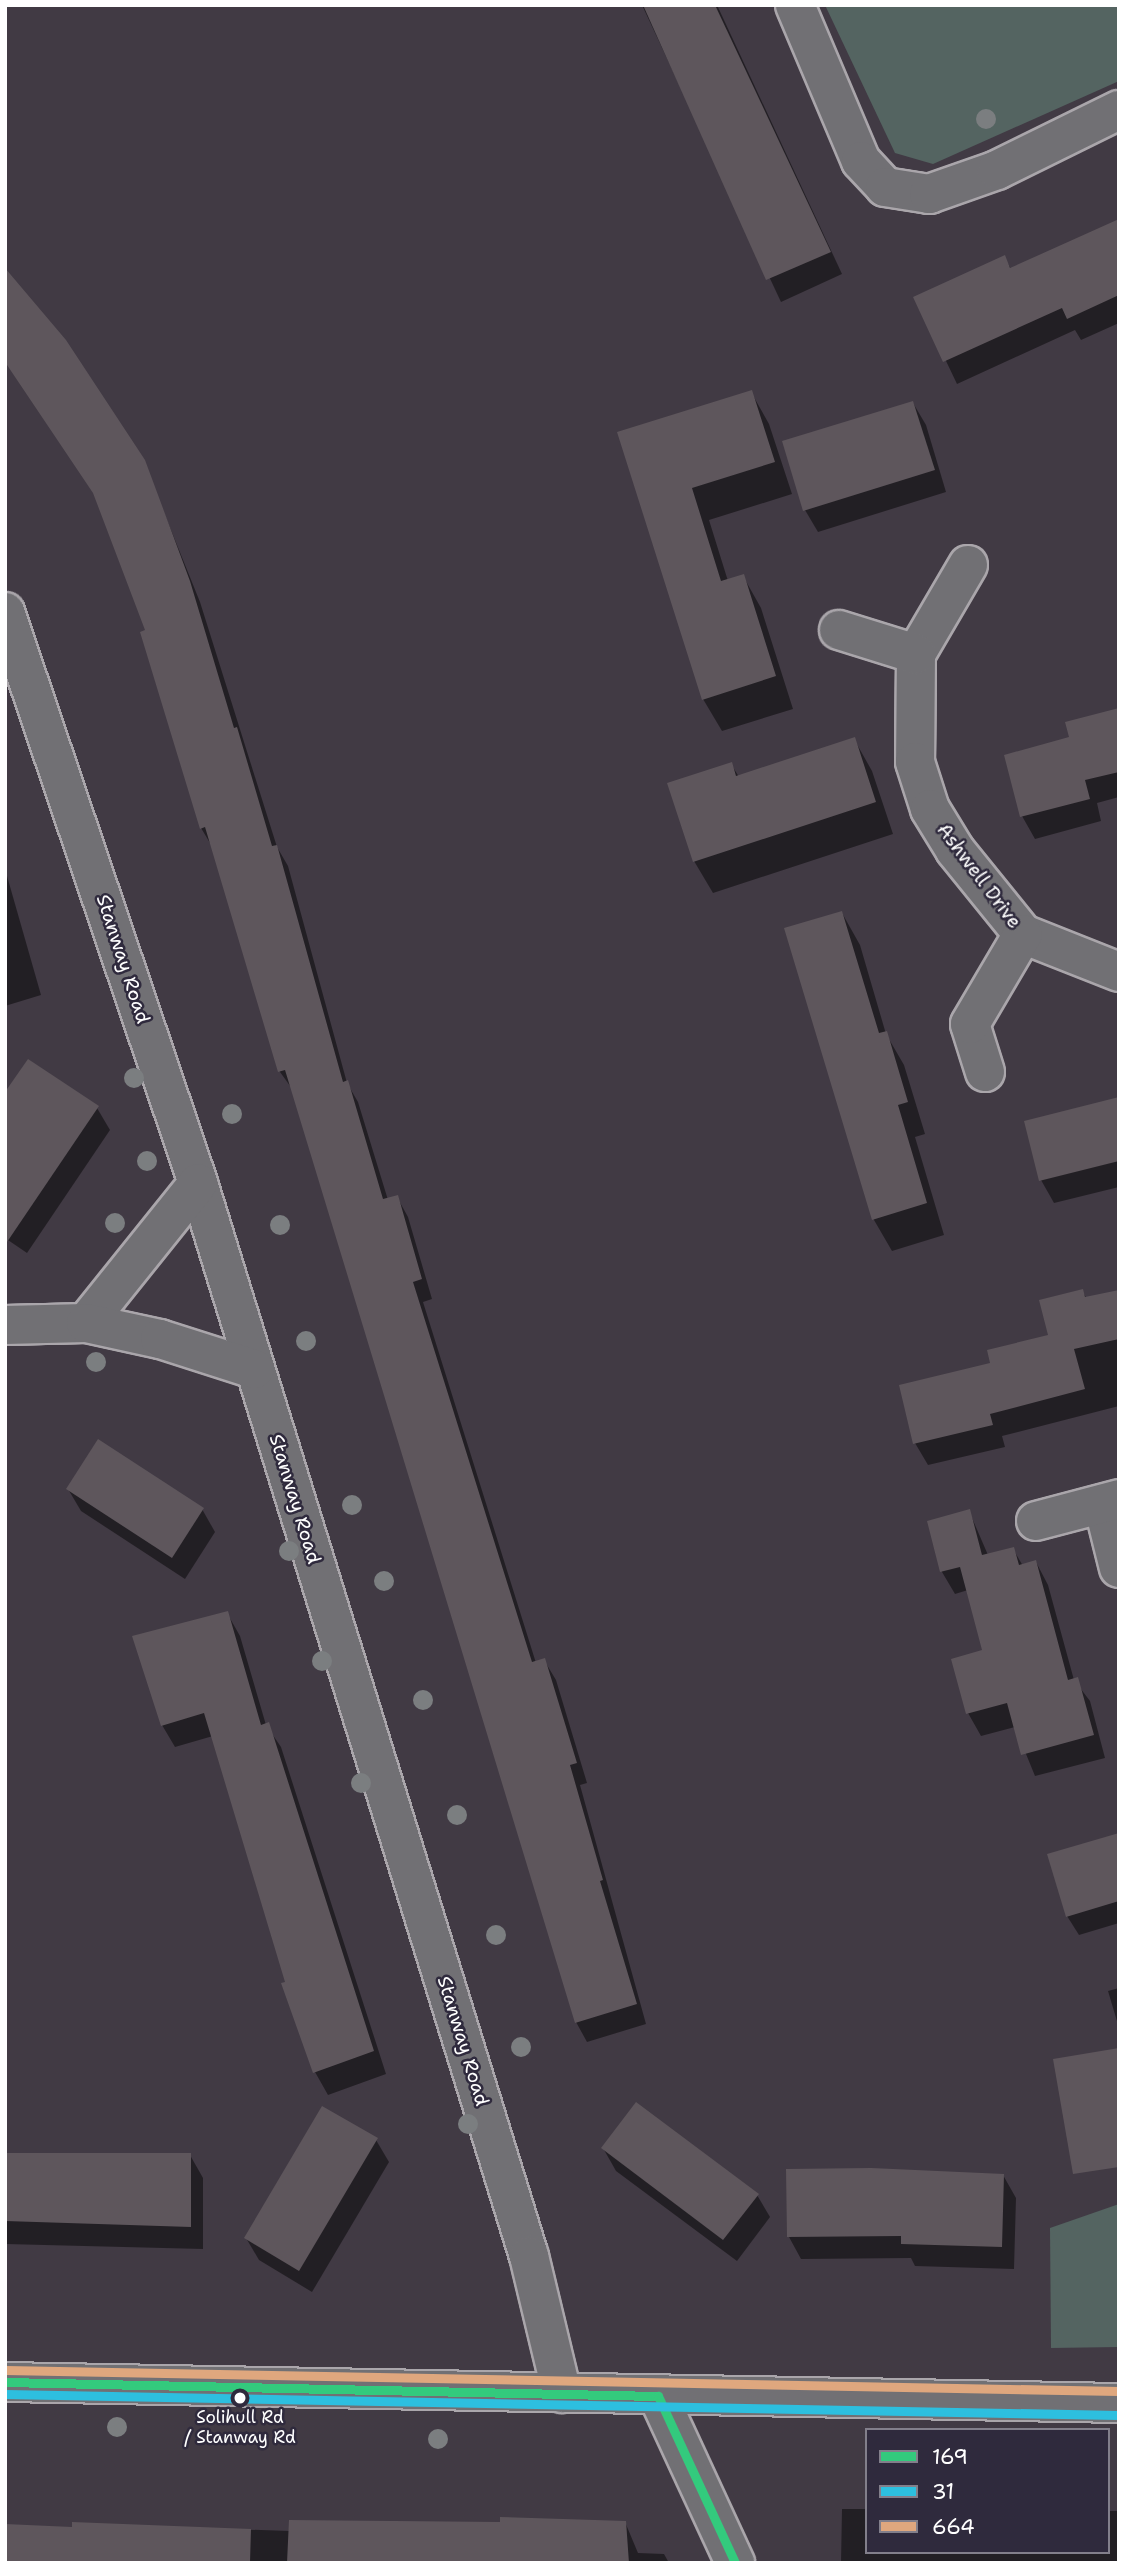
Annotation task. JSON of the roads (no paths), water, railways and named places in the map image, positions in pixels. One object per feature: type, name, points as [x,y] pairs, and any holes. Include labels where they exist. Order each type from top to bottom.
[{"type":"street","points":[[795,5],[862,161],[885,187],[929,194],[996,170],[1119,110]]},
{"type":"street","name":"Ashwell Drive","points":[[968,565],[916,654],[915,762],[930,809],[955,850],[1023,934],[1119,972]]},
{"type":"street","name":"Stanway Road","points":[[5,612],[198,1183],[529,2256],[562,2393]]},
{"type":"street","points":[[839,629],[916,654]]},
{"type":"street","name":"Ashwell Drive","points":[[985,1072],[970,1024],[1023,934]]},
{"type":"street","points":[[86,1323],[198,1183]]},
{"type":"street","points":[[5,1325],[86,1323],[160,1339],[254,1369]]},
{"type":"street","points":[[1036,1521],[1111,1502],[1119,1567]]},
{"type":"street","points":[[5,2382],[1119,2403]]},
{"type":"street","points":[[658,2396],[736,2563]]},
{"type":"place","name":"Solihull Rd / Stanway Rd","points":[[240,2398]]}]
